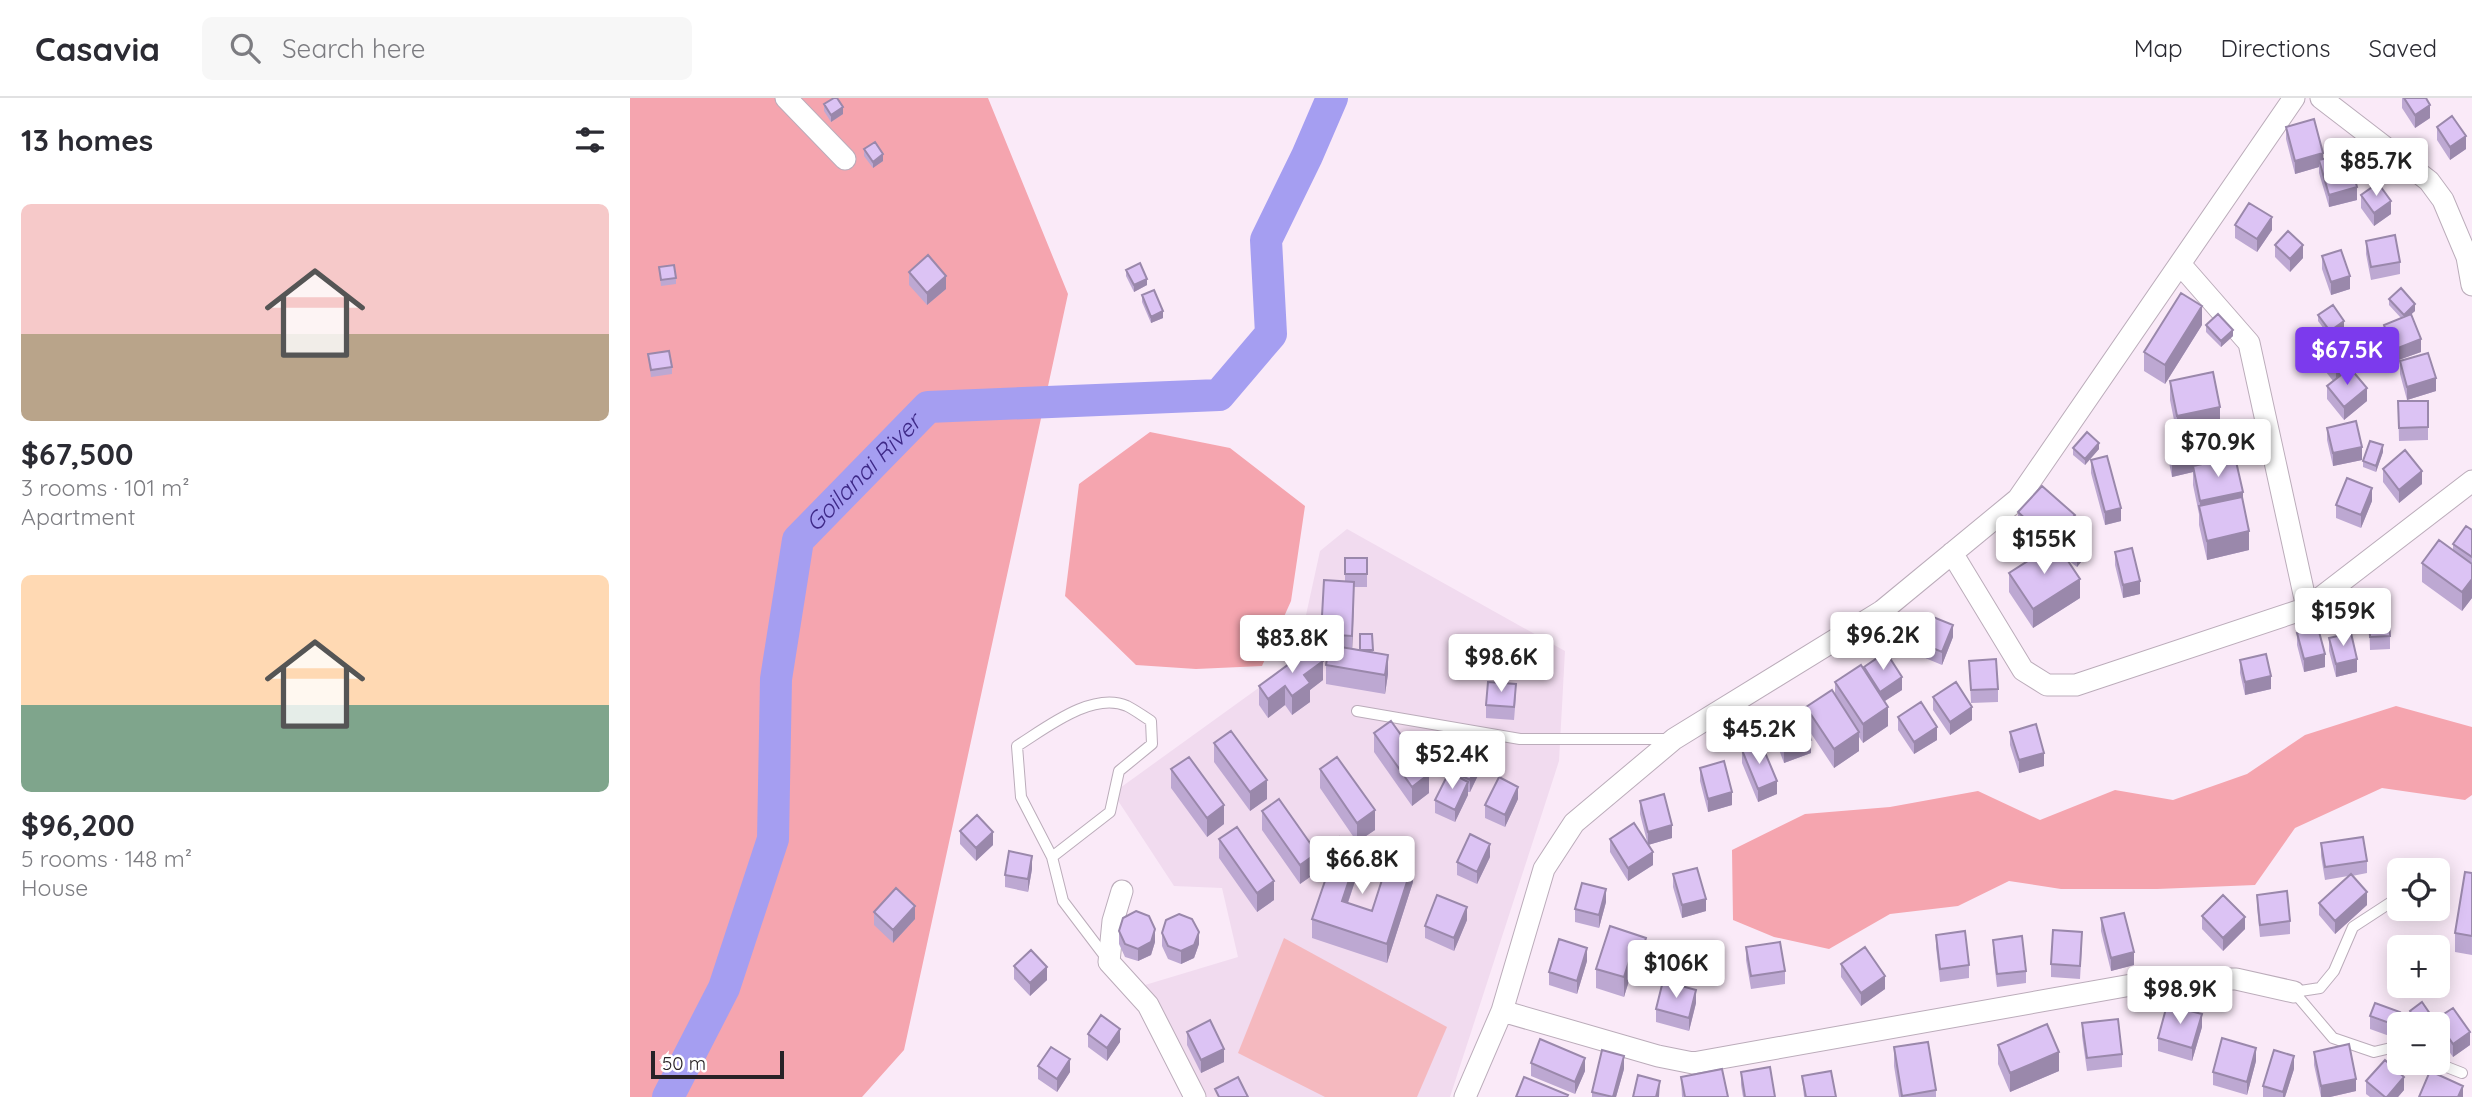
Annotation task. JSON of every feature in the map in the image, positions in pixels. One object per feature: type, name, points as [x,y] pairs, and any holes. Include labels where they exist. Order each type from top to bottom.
[{"type":"street","points":[[786,98],[845,159]]},
{"type":"street","points":[[1465,1097],[1502,1011],[1544,869],[1574,823],[1674,739],[1882,611],[2018,499],[2294,98]]},
{"type":"street","points":[[2321,98],[2429,181],[2444,200],[2470,257],[2472,285]]},
{"type":"street","points":[[2180,264],[2249,343],[2307,608]]},
{"type":"street","points":[[1952,553],[2023,670],[2047,685],[2076,685],[2307,608],[2472,481]]},
{"type":"street","points":[[1122,891],[1112,921],[1109,962],[1148,1005],[1195,1097]]},
{"type":"street","points":[[1502,1011],[1658,1056],[1693,1063],[2165,979],[2236,979],[2294,992]]},
{"type":"lane","points":[[1052,857],[1110,812],[1119,771],[1152,744],[1151,721],[1126,706],[1099,702],[1061,718],[1017,746],[1021,797],[1052,857],[1063,901],[1109,962]]},
{"type":"lane","points":[[1357,711],[1520,739],[1674,739]]},
{"type":"lane","points":[[2294,992],[2319,988],[2334,971],[2353,927],[2387,905]]},
{"type":"lane","points":[[2294,992],[2333,1038],[2374,1052],[2387,1049]]},
{"type":"lane","points":[[2450,1068],[2462,1073]]},
{"type":"shaded area","points":[[630,98],[988,98],[1068,294],[904,1050],[862,1097],[630,1097]]},
{"type":"shaded area","points":[[1150,432],[1230,448],[1305,506],[1291,601],[1262,666],[1196,669],[1136,665],[1065,596],[1079,484]]},
{"type":"shaded area","points":[[1347,529],[1565,651],[1559,761],[1450,1097],[1205,1097],[1145,985],[1238,957],[1222,888],[1174,886],[1113,793],[1296,661],[1320,551]]},
{"type":"shaded area","points":[[2396,706],[2472,727],[2472,795],[2465,800],[2382,788],[2295,828],[2255,885],[2061,889],[2009,881],[1958,906],[1890,914],[1829,949],[1774,937],[1733,920],[1732,850],[1805,814],[1890,807],[1978,791],[2040,820],[2115,790],[2173,800],[2247,774],[2305,735]]},
{"type":"shaded area","points":[[1284,938],[1447,1027],[1417,1097],[1325,1097],[1238,1053]]},
{"type":"building","points":[[837,98],[843,107],[831,115],[824,104]]},
{"type":"building","points":[[2404,98],[2426,98],[2430,105],[2415,115]]},
{"type":"building","points":[[2452,116],[2466,136],[2450,147],[2437,127]]},
{"type":"building","points":[[2314,119],[2323,153],[2295,161],[2286,127]]},
{"type":"building","points":[[875,142],[883,154],[873,162],[864,149]]},
{"type":"building","points":[[2348,153],[2357,187],[2329,195],[2319,160]]},
{"type":"building","points":[[2378,183],[2391,201],[2374,213],[2361,195]]},
{"type":"building","points":[[2249,203],[2272,217],[2257,239],[2235,225]]},
{"type":"building","points":[[2288,231],[2303,245],[2290,259],[2275,245]]},
{"type":"building","points":[[2395,235],[2400,262],[2371,267],[2366,241]]},
{"type":"building","points":[[2341,250],[2350,276],[2331,282],[2322,256]]},
{"type":"building","points":[[928,255],[946,276],[927,293],[909,272]]},
{"type":"building","points":[[1140,263],[1147,279],[1134,285],[1126,270]]},
{"type":"building","points":[[674,265],[676,278],[661,280],[659,267]]},
{"type":"building","points":[[2401,288],[2415,304],[2404,315],[2389,299]]},
{"type":"building","points":[[1154,290],[1163,311],[1151,317],[1142,295]]},
{"type":"building","points":[[2181,293],[2202,306],[2165,365],[2144,352]]},
{"type":"building","points":[[2333,305],[2344,321],[2330,331],[2318,315]]},
{"type":"building","points":[[2218,314],[2233,330],[2221,341],[2206,325]]},
{"type":"building","points":[[2411,314],[2421,339],[2393,350],[2384,325]]},
{"type":"building","points":[[2342,331],[2358,352],[2336,371],[2319,350]]},
{"type":"building","points":[[669,351],[672,367],[651,370],[648,354]]},
{"type":"building","points":[[2428,353],[2436,378],[2407,387],[2400,361]]},
{"type":"building","points":[[2350,368],[2367,388],[2344,407],[2327,386]]},
{"type":"building","points":[[2213,372],[2220,407],[2177,416],[2170,381]]},
{"type":"building","points":[[2398,401],[2428,401],[2428,427],[2399,428]]},
{"type":"building","points":[[2356,421],[2362,447],[2333,453],[2327,428]]},
{"type":"building","points":[[2087,432],[2099,443],[2085,459],[2073,448]]},
{"type":"building","points":[[2220,434],[2224,452],[2172,464],[2168,445]]},
{"type":"building","points":[[2370,441],[2383,445],[2376,466],[2363,461]]},
{"type":"building","points":[[2405,450],[2422,471],[2399,490],[2383,469]]},
{"type":"building","points":[[2107,456],[2121,508],[2105,512],[2091,460]]},
{"type":"building","points":[[2235,457],[2243,492],[2200,501],[2193,466]]},
{"type":"building","points":[[2347,478],[2372,488],[2361,515],[2336,505]]},
{"type":"building","points":[[2042,486],[2075,515],[2051,542],[2018,512]]},
{"type":"building","points":[[2242,497],[2249,531],[2207,541],[2199,506]]},
{"type":"building","points":[[2466,526],[2472,530],[2472,557],[2453,544]]},
{"type":"building","points":[[2078,534],[2090,545],[2077,561],[2064,551]]},
{"type":"building","points":[[2439,540],[2472,564],[2472,579],[2462,592],[2422,563]]},
{"type":"building","points":[[2056,543],[2080,579],[2033,609],[2009,573]]},
{"type":"building","points":[[2132,548],[2140,581],[2123,585],[2115,552]]},
{"type":"building","points":[[1345,558],[1367,558],[1367,574],[1345,574]]},
{"type":"building","points":[[1324,580],[1354,582],[1352,636],[1321,634]]},
{"type":"building","points":[[1928,615],[1953,625],[1942,652],[1918,642]]},
{"type":"building","points":[[2389,618],[2390,636],[2370,637],[2369,619]]},
{"type":"building","points":[[2318,628],[2325,654],[2304,659],[2297,633]]},
{"type":"building","points":[[2351,633],[2357,659],[2336,664],[2329,638]]},
{"type":"building","points":[[1360,634],[1372,634],[1373,650],[1360,650]]},
{"type":"building","points":[[1329,645],[1388,655],[1385,675],[1326,665]]},
{"type":"building","points":[[1312,647],[1323,661],[1304,675],[1310,683],[1292,696],[1285,686],[1268,699],[1259,686]]},
{"type":"building","points":[[1886,652],[1902,677],[1880,692],[1864,667]]},
{"type":"building","points":[[2266,654],[2271,676],[2245,682],[2240,660]]},
{"type":"building","points":[[1996,659],[1998,689],[1971,690],[1969,661]]},
{"type":"building","points":[[1861,665],[1888,707],[1863,724],[1835,682]]},
{"type":"building","points":[[1488,682],[1516,684],[1514,707],[1486,705]]},
{"type":"building","points":[[1956,682],[1972,707],[1950,722],[1933,697]]},
{"type":"building","points":[[1832,690],[1859,732],[1834,749],[1806,707]]},
{"type":"building","points":[[1921,702],[1937,727],[1914,742],[1898,717]]},
{"type":"building","points":[[1799,708],[1811,740],[1784,751],[1772,718]]},
{"type":"building","points":[[1391,721],[1429,774],[1412,787],[1374,733]]},
{"type":"building","points":[[2036,724],[2044,753],[2019,760],[2010,732]]},
{"type":"building","points":[[1231,731],[1267,780],[1250,792],[1214,743]]},
{"type":"building","points":[[1464,742],[1483,752],[1470,780],[1450,770]]},
{"type":"building","points":[[1761,743],[1777,781],[1758,789],[1742,750]]},
{"type":"building","points":[[1189,757],[1224,805],[1207,818],[1171,769]]},
{"type":"building","points":[[1337,757],[1375,810],[1357,823],[1320,769]]},
{"type":"building","points":[[1724,761],[1732,792],[1708,799],[1700,768]]},
{"type":"building","points":[[1449,772],[1468,782],[1455,810],[1435,800]]},
{"type":"building","points":[[1499,777],[1518,787],[1505,815],[1485,805]]},
{"type":"building","points":[[1664,794],[1672,825],[1648,832],[1640,801]]},
{"type":"building","points":[[1279,799],[1317,853],[1300,865],[1262,811]]},
{"type":"building","points":[[977,815],[993,832],[976,848],[960,831]]},
{"type":"building","points":[[1634,823],[1653,852],[1628,868],[1610,839]]},
{"type":"building","points":[[1237,827],[1274,881],[1257,893],[1219,839]]},
{"type":"building","points":[[1470,834],[1490,844],[1477,872],[1457,862]]},
{"type":"building","points":[[1340,837],[1361,844],[1342,901],[1372,911],[1390,855],[1413,863],[1387,944],[1312,919]]},
{"type":"building","points":[[2363,837],[2367,861],[2325,867],[2321,843]]},
{"type":"building","points":[[1009,851],[1032,856],[1028,879],[1005,875]]},
{"type":"building","points":[[1697,868],[1706,899],[1682,905],[1673,874]]},
{"type":"building","points":[[2465,872],[2472,873],[2472,936],[2455,933]]},
{"type":"building","points":[[2351,874],[2367,892],[2335,921],[2319,903]]},
{"type":"building","points":[[1582,883],[1606,889],[1599,915],[1575,909]]},
{"type":"building","points":[[896,888],[915,906],[893,930],[874,912]]},
{"type":"building","points":[[2287,891],[2290,921],[2260,925],[2257,895]]},
{"type":"building","points":[[1437,895],[1467,907],[1454,938],[1425,926]]},
{"type":"building","points":[[2223,895],[2245,917],[2223,938],[2202,916]]},
{"type":"building","points":[[1136,911],[1149,916],[1155,929],[1151,942],[1138,949],[1125,944],[1119,931],[1123,918]]},
{"type":"building","points":[[2124,913],[2134,952],[2111,958],[2101,918]]},
{"type":"building","points":[[1179,914],[1192,919],[1199,932],[1194,945],[1181,951],[1168,946],[1162,933],[1166,920]]},
{"type":"building","points":[[1610,926],[1646,938],[1640,958],[1631,955],[1624,977],[1596,969]]},
{"type":"building","points":[[2053,930],[2082,932],[2080,966],[2051,964]]},
{"type":"building","points":[[1965,931],[1969,965],[1940,969],[1936,935]]},
{"type":"building","points":[[2022,936],[2026,971],[1997,974],[1993,940]]},
{"type":"building","points":[[1559,939],[1587,948],[1577,981],[1549,972]]},
{"type":"building","points":[[1780,942],[1785,971],[1751,976],[1746,947]]},
{"type":"building","points":[[1865,947],[1885,976],[1861,993],[1841,964]]},
{"type":"building","points":[[1031,950],[1047,967],[1030,983],[1014,966]]},
{"type":"building","points":[[1663,981],[1696,990],[1689,1018],[1656,1009]]},
{"type":"building","points":[[2422,1002],[2429,1012],[2411,1012]]},
{"type":"building","points":[[2375,1003],[2400,1012],[2387,1012],[2387,1022],[2370,1016]]},
{"type":"building","points":[[2167,1005],[2202,1014],[2192,1048],[2158,1038]]},
{"type":"building","points":[[2453,1008],[2470,1032],[2453,1044],[2450,1040],[2450,1012],[2447,1012]]},
{"type":"building","points":[[1101,1015],[1120,1029],[1107,1048],[1088,1034]]},
{"type":"building","points":[[2118,1019],[2122,1054],[2087,1058],[2082,1023]]},
{"type":"building","points":[[1210,1020],[1224,1049],[1201,1060],[1187,1032]]},
{"type":"building","points":[[2047,1024],[2059,1052],[2010,1073],[1998,1045]]},
{"type":"building","points":[[2222,1038],[2256,1048],[2247,1082],[2213,1072]]},
{"type":"building","points":[[1540,1039],[1585,1058],[1575,1082],[1531,1063]]},
{"type":"building","points":[[1928,1042],[1936,1090],[1902,1096],[1894,1047]]},
{"type":"building","points":[[2349,1044],[2356,1079],[2321,1086],[2314,1052]]},
{"type":"building","points":[[1051,1047],[1070,1059],[1057,1079],[1038,1066]]},
{"type":"building","points":[[1602,1050],[1624,1056],[1613,1097],[1592,1092]]},
{"type":"building","points":[[2274,1050],[2294,1056],[2283,1092],[2263,1086]]},
{"type":"building","points":[[2385,1060],[2387,1075],[2404,1077],[2387,1097],[2366,1081]]},
{"type":"building","points":[[1770,1067],[1775,1097],[1745,1097],[1741,1072]]},
{"type":"building","points":[[1722,1069],[1728,1097],[1685,1097],[1681,1077]]},
{"type":"building","points":[[1831,1071],[1836,1097],[1806,1097],[1802,1076]]},
{"type":"building","points":[[1638,1075],[1660,1081],[1656,1097],[1633,1097]]},
{"type":"building","points":[[2428,1075],[2439,1075],[2463,1086],[2458,1097],[2419,1097]]},
{"type":"building","points":[[1238,1077],[1248,1097],[1219,1097],[1215,1089]]},
{"type":"building","points":[[1524,1077],[1568,1095],[1516,1097]]},
{"type":"waterway","name":"Goilanai River","points":[[668,1097],[724,988],[773,839],[776,679],[798,540],[928,407],[1219,395],[1271,334],[1266,240],[1332,98]]}]
